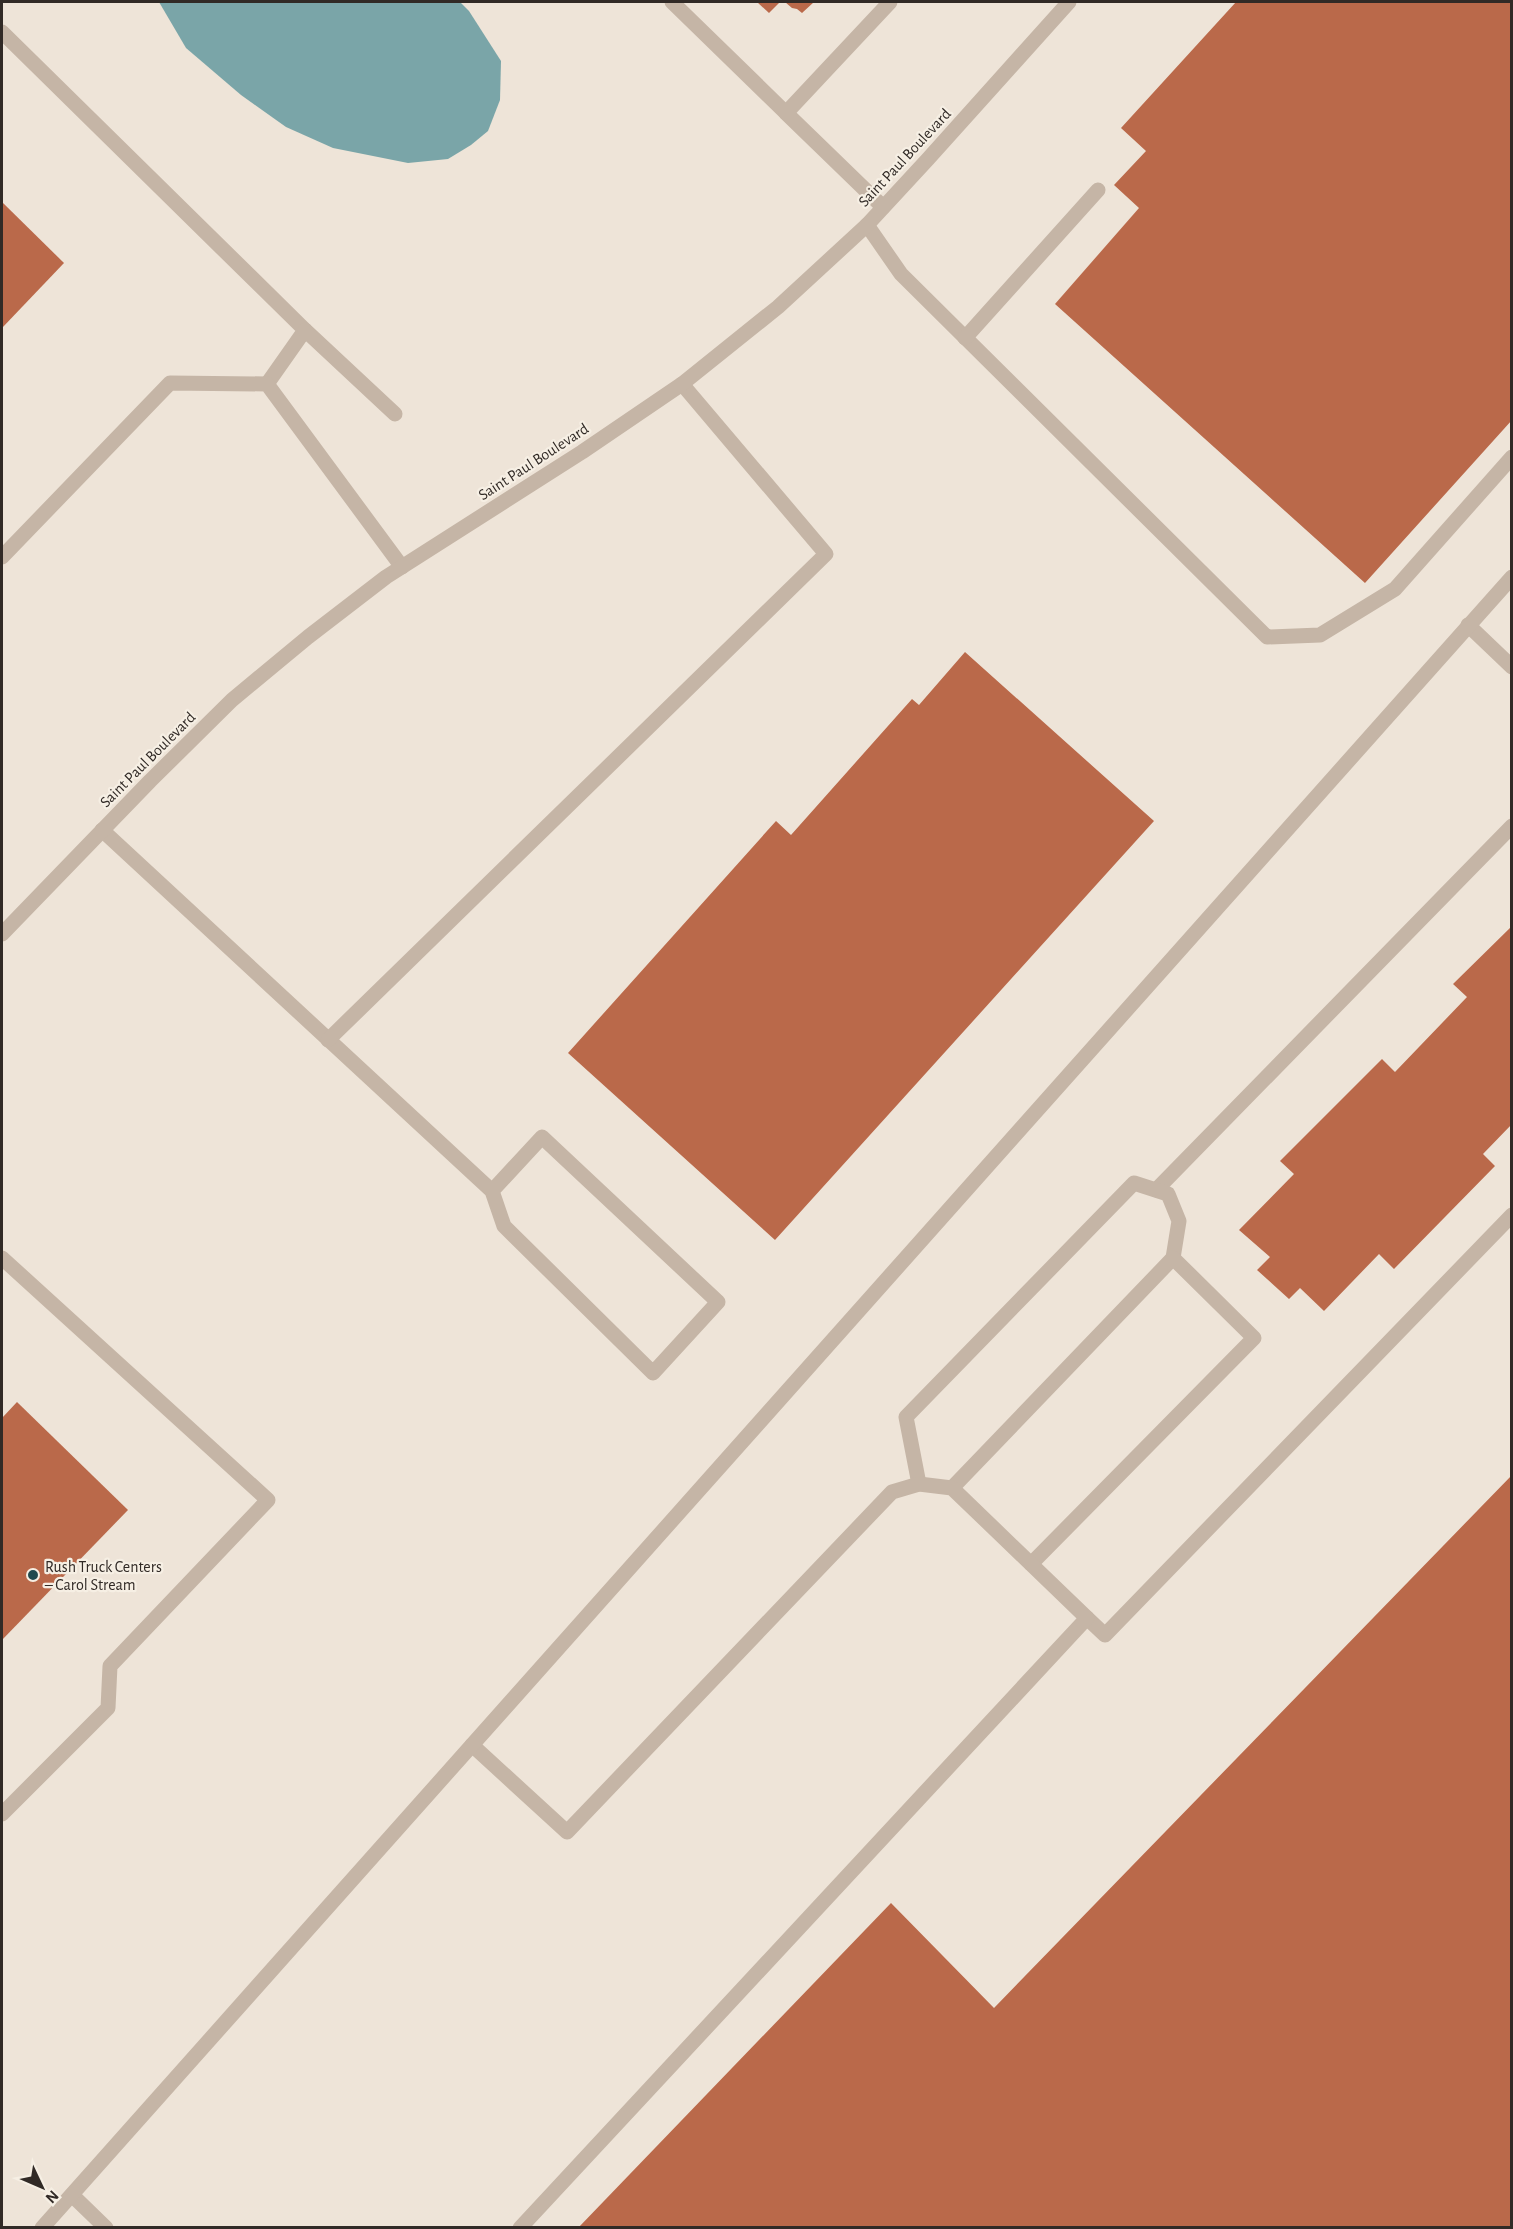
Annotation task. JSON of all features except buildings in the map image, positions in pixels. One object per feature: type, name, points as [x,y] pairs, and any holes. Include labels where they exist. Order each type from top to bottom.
[{"type":"street","points":[[672,2],[883,207]]},
{"type":"street","points":[[786,113],[890,2]]},
{"type":"street","name":"Saint Paul Boulevard","points":[[2,934],[232,700],[308,637],[402,567],[582,452],[682,384],[778,307],[867,225],[1065,3]]},
{"type":"street","points":[[2,32],[305,330],[395,414]]},
{"type":"street","points":[[965,338],[1098,190]]},
{"type":"street","points":[[867,225],[901,274],[1267,637],[1320,635],[1395,589],[1512,457]]},
{"type":"street","points":[[267,384],[305,330]]},
{"type":"street","points":[[2,557],[170,383],[267,384]]},
{"type":"street","points":[[267,384],[402,567]]},
{"type":"street","points":[[328,1040],[826,554],[682,384]]},
{"type":"street","points":[[42,2228],[1512,577]]},
{"type":"street","points":[[1468,625],[1512,667]]},
{"type":"street","points":[[1156,1190],[1512,826]]},
{"type":"street","points":[[102,830],[492,1191],[504,1226],[653,1373],[718,1302],[542,1137],[492,1191]]},
{"type":"street","points":[[919,1484],[906,1417],[1134,1183],[1168,1194],[1179,1221],[1173,1258],[952,1488]]},
{"type":"street","points":[[472,1745],[567,1832],[892,1492],[919,1484],[952,1488],[1105,1635],[1512,1215]]},
{"type":"street","points":[[1031,1564],[1254,1338],[1173,1258]]},
{"type":"street","points":[[2,1814],[108,1708],[110,1666],[268,1500],[3,1265]]},
{"type":"street","points":[[520,2228],[1087,1618]]},
{"type":"street","points":[[72,2195],[106,2228]]},
{"type":"water","points":[[159,2],[460,2],[469,11],[501,61],[500,100],[488,131],[448,159],[408,163],[333,148],[286,127],[241,95],[186,48]]},
{"type":"place","name":"Rush Truck Centers – Carol Stream","points":[[33,1575]]}]
